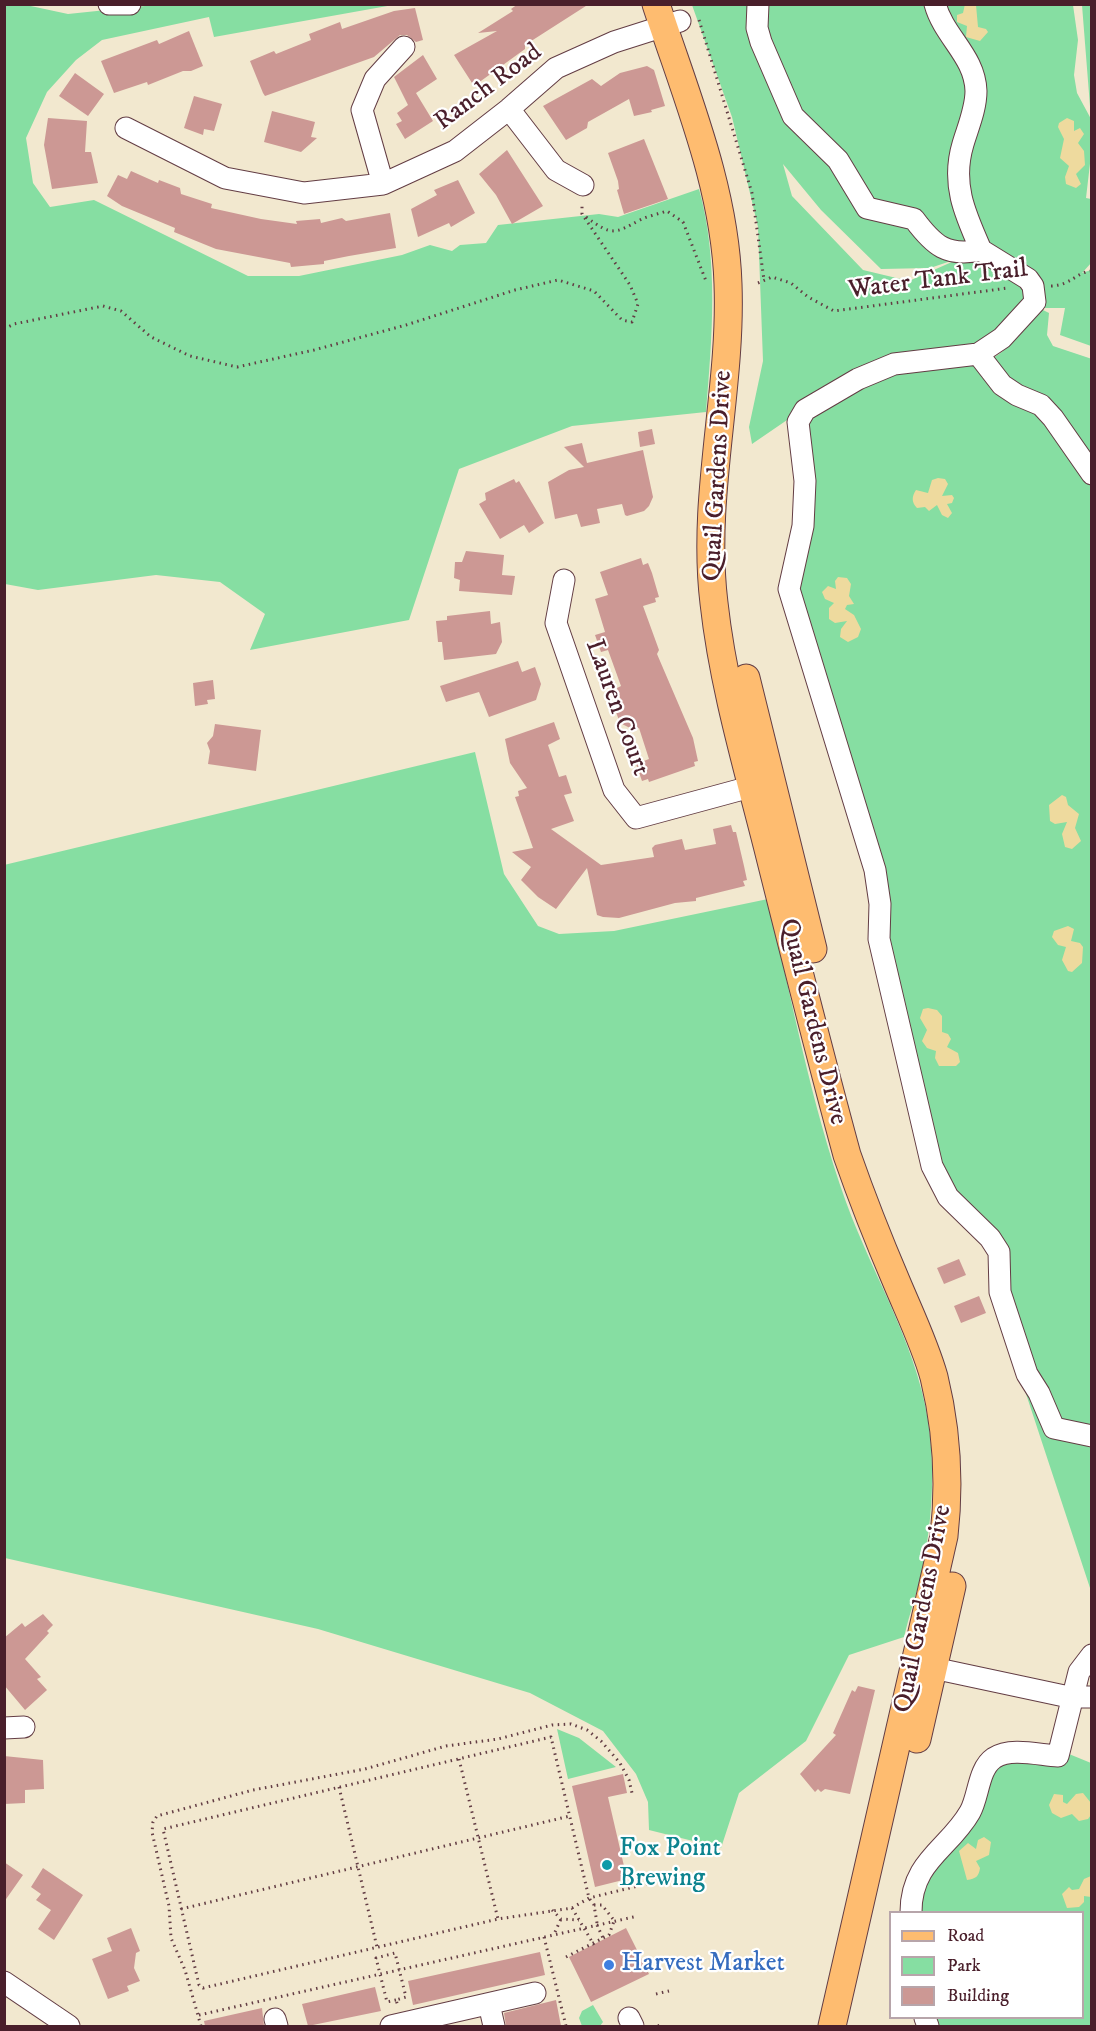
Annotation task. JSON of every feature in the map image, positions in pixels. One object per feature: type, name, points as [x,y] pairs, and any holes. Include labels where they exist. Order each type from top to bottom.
[{"type":"main road","name":"Quail Gardens Drive","points":[[674,14],[734,194],[741,242],[745,315],[729,529],[729,580],[736,640],[762,784],[847,1155],[862,1199],[922,1342],[940,1404],[946,1442],[947,1510],[925,1667],[851,2026]]},
{"type":"main road","name":"Quail Gardens Drive","points":[[832,2026],[925,1667]]},
{"type":"street","points":[[109,4],[130,4]]},
{"type":"street","points":[[758,4],[757,28],[793,116],[838,160],[867,208],[914,219],[930,241],[960,254],[981,250]]},
{"type":"street","points":[[936,4],[942,25],[965,54],[974,77],[974,104],[959,156],[960,202],[981,250],[1028,279],[1033,286],[1035,302],[1002,338],[978,354],[894,364],[858,379],[805,410],[798,422],[805,481],[803,526],[789,589],[875,870],[880,904],[879,939],[932,1166],[948,1197],[990,1238],[999,1252],[1000,1292],[1027,1374],[1039,1393],[1054,1428],[1092,1436]]},
{"type":"street","name":"Ranch Road","points":[[126,128],[225,178],[304,193],[383,184],[455,151],[509,109],[556,68],[674,14]]},
{"type":"street","points":[[383,184],[362,110],[375,79],[404,47]]},
{"type":"street","points":[[509,109],[556,170],[583,185]]},
{"type":"street","points":[[978,354],[1002,385],[1017,395],[1041,405],[1053,418],[1092,474]]},
{"type":"street","name":"Lauren Court","points":[[564,580],[556,622],[614,790],[636,818],[762,784]]},
{"type":"street","points":[[911,1911],[911,1899],[918,1878],[926,1864],[970,1812],[988,1764],[996,1756],[1015,1752],[1058,1756],[1082,1697],[1079,1672],[1092,1655]]},
{"type":"street","points":[[925,1667],[1082,1697]]},
{"type":"street","points":[[4,1982],[69,2026]]},
{"type":"street","points":[[395,2019],[489,2004],[535,1993]]},
{"type":"street","points":[[489,2004],[494,2026]]},
{"type":"path","points":[[674,14],[753,193],[764,280],[758,283]]},
{"type":"path","points":[[4,329],[14,324],[103,306],[121,311],[151,337],[190,356],[237,367],[314,350],[406,325],[515,290],[558,280],[594,291],[622,320],[632,322],[638,304],[630,285],[582,214],[602,229],[622,231],[641,219],[667,211],[683,222],[700,271],[707,283],[713,284]]},
{"type":"path","name":"Water Tank Trail","points":[[764,280],[772,277],[791,283],[808,297],[834,311],[1022,285],[1065,285],[1084,272],[1092,272]]},
{"type":"path","points":[[201,2026],[185,1970],[171,1938],[169,1906],[152,1832],[153,1822],[157,1816],[253,1790],[365,1770],[446,1746],[498,1739],[571,1724],[586,1730],[601,1741],[620,1763],[629,1780],[632,1793]]},
{"type":"path","points":[[603,1938],[597,1924],[594,1905],[589,1898],[551,1737],[163,1829],[180,1910],[199,1985],[203,1988],[498,1919],[572,1908],[589,1898],[650,1883]]},
{"type":"path","points":[[459,1759],[498,1919]]},
{"type":"path","points":[[339,1787],[377,1947]]},
{"type":"path","points":[[180,1910],[570,1816]]},
{"type":"path","points":[[594,1905],[602,1905],[614,1920]]},
{"type":"path","points":[[572,1908],[594,1944]]},
{"type":"path","points":[[552,1910],[561,1918],[579,1920]]},
{"type":"path","points":[[199,2015],[638,1916]]},
{"type":"path","points":[[555,1932],[561,1918]]},
{"type":"path","points":[[566,1957],[609,1935],[614,1920]]},
{"type":"path","points":[[544,1937],[566,2026]]},
{"type":"path","points":[[395,1953],[406,1997],[387,2002],[380,1975],[376,1958],[395,1953]]},
{"type":"path","points":[[656,1994],[669,1991]]},
{"type":"path","points":[[395,2019],[396,2000]]},
{"type":"path","points":[[658,2026],[663,2024]]},
{"type":"green space","points":[[164,4],[393,5],[214,37],[209,17],[102,40],[76,60],[47,92],[26,138],[33,183],[50,207],[94,200],[248,276],[299,276],[402,255],[430,245],[452,251],[460,245],[486,243],[498,225],[599,214],[618,217],[699,189],[712,272],[712,328],[706,412],[572,426],[459,469],[409,620],[250,650],[265,614],[220,582],[156,575],[38,590],[5,584],[4,5],[26,5],[68,14]]},
{"type":"green space","points":[[692,5],[1073,5],[1078,40],[1074,75],[1077,93],[1091,119],[1091,155],[1086,198],[1091,199],[1092,262],[1082,273],[1091,270],[1091,346],[1060,335],[1065,308],[1031,308],[963,354],[911,353],[790,418],[752,444],[749,427],[763,361],[758,227],[732,117]],"holes":[[[783,164],[821,210],[881,269],[930,268],[963,257],[909,281],[863,270],[792,196]]]},
{"type":"green space","points":[[1082,5],[1091,5],[1091,119]]},
{"type":"green space","points":[[1041,309],[1049,313],[1047,335],[1053,346],[1092,359],[1091,1591],[1001,1318],[999,1254],[938,1168],[796,573],[804,434],[809,416],[858,389],[899,371],[909,368],[972,363],[992,358],[1012,343]]},
{"type":"green space","points":[[475,752],[504,874],[538,926],[559,934],[614,931],[768,899],[822,1128],[857,1231],[907,1346],[925,1405],[931,1453],[930,1521],[922,1571],[904,1637],[849,1655],[806,1741],[739,1793],[721,1848],[649,1830],[648,1802],[636,1774],[603,1731],[530,1693],[318,1629],[5,1558],[4,865]]},
{"type":"green space","points":[[557,1729],[579,1738],[616,1767],[568,1779]]},
{"type":"green space","points":[[1069,1754],[1091,1763],[1091,2026],[932,2026],[929,2019],[1084,2019],[1084,1911],[914,1911],[914,1900],[994,1763]]},
{"type":"green space","points":[[593,2005],[603,2022],[600,2026],[582,2026],[579,2018],[582,2011]]},
{"type":"sand","points":[[965,4],[976,5],[978,27],[988,32],[980,41],[966,37],[967,26],[957,22],[957,15],[963,13]]},
{"type":"sand","points":[[1067,118],[1074,121],[1074,131],[1080,128],[1084,134],[1078,143],[1084,151],[1085,165],[1076,174],[1081,184],[1076,188],[1066,184],[1065,177],[1069,166],[1060,158],[1064,139],[1058,127],[1059,123]]},
{"type":"sand","points":[[945,479],[948,484],[942,496],[952,495],[954,498],[952,503],[947,504],[952,513],[948,518],[942,515],[937,505],[929,511],[925,507],[917,508],[913,501],[916,490],[928,493],[932,480]]},
{"type":"sand","points":[[838,577],[847,578],[851,584],[849,596],[854,604],[847,605],[845,609],[854,615],[861,629],[858,637],[848,642],[840,637],[841,629],[847,621],[835,623],[829,619],[829,608],[834,603],[825,599],[822,592],[828,586],[836,589],[835,581]]},
{"type":"sand","points":[[1062,795],[1066,797],[1068,805],[1079,814],[1075,828],[1081,841],[1072,849],[1065,847],[1062,834],[1067,822],[1055,824],[1050,821],[1049,805]]},
{"type":"sand","points":[[1068,926],[1074,929],[1071,941],[1080,943],[1083,947],[1082,963],[1072,972],[1068,971],[1062,960],[1066,947],[1058,945],[1052,937],[1054,931]]},
{"type":"sand","points":[[923,1009],[937,1010],[942,1016],[942,1032],[948,1034],[951,1039],[947,1047],[958,1053],[960,1062],[956,1066],[939,1066],[935,1058],[936,1051],[927,1048],[922,1041],[927,1030],[920,1018]]},
{"type":"sand","points":[[1083,1793],[1091,1803],[1091,1815],[1088,1819],[1079,1821],[1072,1814],[1061,1818],[1052,1813],[1049,1805],[1054,1794],[1063,1795],[1063,1802],[1067,1804],[1076,1794]]},
{"type":"sand","points":[[984,1837],[991,1842],[989,1855],[976,1861],[980,1868],[979,1873],[977,1877],[967,1880],[959,1851],[968,1843],[976,1849],[978,1840]]},
{"type":"sand","points":[[1091,1876],[1091,1897],[1084,1896],[1084,1902],[1079,1907],[1067,1908],[1062,1894],[1069,1887],[1072,1890],[1079,1889],[1084,1879]]},
{"type":"building","points":[[518,4],[589,4],[525,45],[525,49],[474,86],[454,55],[497,31],[478,33],[513,11],[511,9]]},
{"type":"building","points":[[415,8],[423,40],[416,42],[407,35],[400,35],[374,57],[265,96],[263,93],[250,61],[274,51],[276,54],[311,40],[309,34],[340,22],[342,29],[394,11]]},
{"type":"building","points":[[189,31],[203,66],[191,71],[183,71],[148,85],[147,82],[114,93],[101,61],[157,40],[159,44]]},
{"type":"building","points":[[423,55],[437,79],[416,93],[433,121],[405,139],[396,124],[402,121],[397,113],[408,105],[394,77]]},
{"type":"building","points":[[647,66],[654,70],[665,106],[651,110],[652,112],[634,116],[629,99],[588,122],[587,128],[566,140],[543,106],[592,79],[601,86],[620,73]]},
{"type":"building","points":[[75,73],[104,94],[88,116],[59,96]]},
{"type":"building","points":[[194,96],[222,104],[214,131],[204,129],[203,135],[184,128]]},
{"type":"building","points":[[272,111],[315,122],[311,137],[317,138],[301,152],[264,142]]},
{"type":"building","points":[[48,118],[87,121],[85,152],[91,152],[98,183],[52,189],[44,145]]},
{"type":"building","points":[[644,139],[668,199],[624,214],[617,190],[619,189],[618,181],[608,153]]},
{"type":"building","points":[[507,150],[543,206],[512,224],[496,195],[479,174]]},
{"type":"building","points":[[131,171],[158,183],[159,180],[180,188],[181,194],[212,204],[211,208],[261,219],[297,224],[296,221],[320,219],[321,223],[342,218],[346,221],[390,213],[396,248],[324,261],[324,264],[291,267],[290,263],[216,249],[174,232],[175,228],[122,206],[107,196],[118,175],[127,179]]},
{"type":"building","points":[[458,180],[475,213],[451,227],[449,223],[418,237],[411,209],[437,195],[434,190]]},
{"type":"building","points":[[652,429],[655,444],[640,447],[638,432]]},
{"type":"building","points":[[582,443],[587,463],[643,450],[653,497],[644,511],[627,516],[622,504],[597,509],[600,523],[581,527],[577,514],[555,519],[548,482],[569,470],[584,467],[564,447]]},
{"type":"building","points":[[514,479],[516,483],[519,481],[544,523],[529,533],[524,525],[500,539],[479,504],[486,500],[485,493]]},
{"type":"building","points":[[466,551],[504,555],[502,575],[515,576],[512,595],[459,591],[460,580],[454,578],[455,562],[462,562]]},
{"type":"building","points":[[641,558],[643,565],[648,563],[659,597],[655,598],[656,602],[643,606],[659,650],[657,654],[693,738],[698,761],[694,762],[695,766],[649,782],[648,779],[642,781],[636,764],[649,759],[639,728],[634,730],[620,723],[613,704],[621,701],[617,688],[621,686],[608,650],[601,652],[595,635],[605,632],[595,599],[608,595],[600,572]]},
{"type":"building","points":[[490,611],[491,624],[500,622],[502,642],[496,654],[444,660],[442,642],[438,642],[436,621],[447,620],[447,616]]},
{"type":"building","points":[[518,661],[522,672],[535,667],[541,684],[536,700],[489,717],[479,692],[446,702],[440,686]]},
{"type":"building","points":[[213,680],[215,699],[207,700],[208,704],[195,706],[193,683]]},
{"type":"building","points":[[554,722],[560,739],[548,745],[559,777],[566,775],[572,793],[564,795],[574,821],[551,829],[601,865],[654,857],[652,848],[655,845],[682,839],[685,850],[716,844],[713,829],[731,825],[733,832],[736,832],[744,866],[747,880],[743,881],[745,886],[696,898],[696,901],[675,903],[619,918],[603,917],[597,915],[587,868],[556,909],[538,897],[521,880],[531,867],[512,852],[533,848],[515,797],[519,796],[518,791],[527,788],[510,763],[505,739]]},
{"type":"building","points":[[215,724],[261,730],[256,771],[208,764],[210,751],[207,743],[213,736]]},
{"type":"building","points":[[959,1259],[966,1275],[944,1284],[937,1268]]},
{"type":"building","points":[[979,1296],[986,1313],[961,1323],[954,1306]]},
{"type":"building","points":[[43,1614],[53,1625],[47,1631],[49,1633],[25,1659],[41,1677],[37,1679],[47,1690],[25,1710],[4,1685],[4,1638],[22,1623],[25,1627]]},
{"type":"building","points":[[858,1686],[875,1690],[850,1794],[825,1789],[821,1792],[818,1789],[815,1792],[800,1774],[836,1735],[833,1733],[852,1690],[855,1692]]},
{"type":"building","points":[[4,1756],[43,1760],[44,1789],[25,1790],[25,1803],[4,1804]]},
{"type":"building","points":[[623,1774],[627,1793],[608,1797],[627,1879],[595,1887],[572,1786]]},
{"type":"building","points":[[4,1862],[23,1875],[4,1902]]},
{"type":"building","points":[[43,1868],[83,1895],[54,1940],[38,1929],[51,1910],[36,1900],[41,1894],[31,1887]]},
{"type":"building","points":[[131,1928],[140,1951],[136,1953],[134,1968],[140,1981],[127,1986],[129,1991],[108,1999],[92,1959],[112,1951],[107,1938]]},
{"type":"building","name":"Harvest Market","points":[[626,1928],[649,1974],[591,2002],[569,1957]]},
{"type":"building","points":[[540,1952],[545,1975],[413,2005],[408,1981]]},
{"type":"building","points":[[375,1987],[381,2011],[308,2026],[302,2004]]},
{"type":"building","points":[[556,2000],[561,2026],[506,2026],[504,2013]]},
{"type":"building","points":[[262,2008],[264,2026],[205,2026],[204,2021]]},
{"type":"place","name":"Fox Point Brewing","points":[[607,1865]]},
{"type":"place","name":"Harvest Market","points":[[609,1965]]}]
